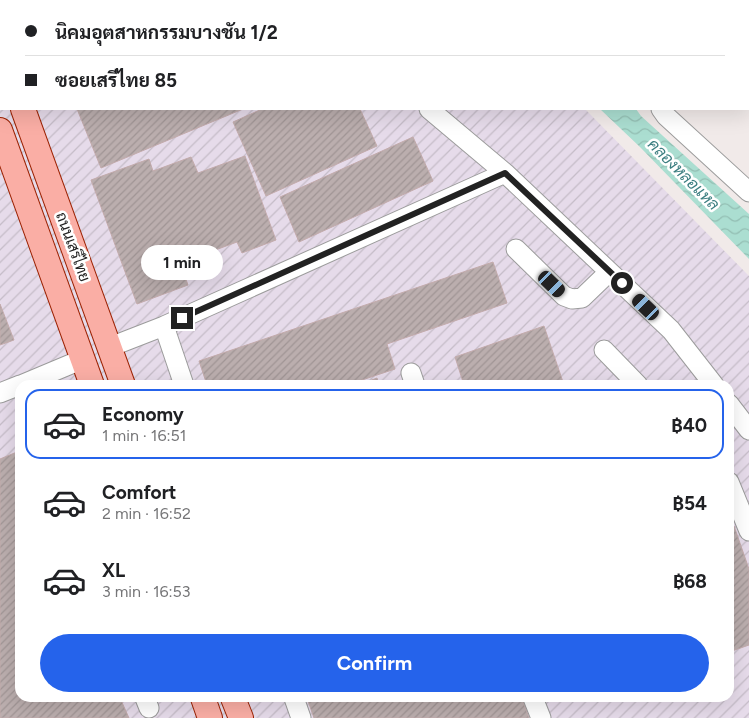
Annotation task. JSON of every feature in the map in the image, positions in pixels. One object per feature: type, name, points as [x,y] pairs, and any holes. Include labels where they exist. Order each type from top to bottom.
[{"type":"main road","name":"ถนนเสรีไทย","points":[[23,110],[121,380]]},
{"type":"main road","name":"ถนนเสรีไทย","points":[[0,130],[90,380]]},
{"type":"main road","points":[[83,359],[110,347]]},
{"type":"main road","points":[[204,702],[210,718]]},
{"type":"main road","points":[[235,702],[241,718]]},
{"type":"street","points":[[430,110],[505,173],[671,330],[710,380]]},
{"type":"street","points":[[669,111],[749,192]]},
{"type":"street","points":[[110,347],[164,326],[505,173]]},
{"type":"street","points":[[516,249],[564,296],[572,299],[582,298],[609,272]]},
{"type":"street","points":[[164,326],[182,380]]},
{"type":"street","points":[[604,350],[633,380]]},
{"type":"street","points":[[33,380],[83,359]]},
{"type":"street","points":[[0,394],[15,388]]},
{"type":"street","points":[[734,410],[749,430]]},
{"type":"street","points":[[734,494],[749,531]]},
{"type":"street","points":[[295,702],[301,718]]},
{"type":"street","points":[[535,702],[541,718]]},
{"type":"shaded area","points":[[0,110],[586,110],[749,276],[749,718],[0,718]]},
{"type":"water","name":"คลองหลอแหล","points":[[601,110],[637,110],[749,214],[749,259],[640,147]]},
{"type":"building","points":[[77,110],[241,110],[101,168]]},
{"type":"building","points":[[260,110],[360,110],[377,146],[266,196],[233,122]]},
{"type":"building","points":[[413,137],[433,181],[299,242],[280,197]]},
{"type":"building","points":[[245,156],[276,240],[242,253],[237,242],[180,263],[188,285],[137,304],[91,180],[149,159],[153,171],[191,157],[198,173]]},
{"type":"building","points":[[493,262],[507,303],[387,344],[395,369],[362,380],[205,380],[199,361]]},
{"type":"building","points":[[0,304],[14,340],[0,345]]},
{"type":"building","points":[[544,326],[562,380],[462,380],[455,357]]},
{"type":"building","points":[[15,453],[15,702],[122,702],[129,718],[0,718],[0,459]]},
{"type":"building","points":[[734,526],[749,569],[749,645],[734,650]]},
{"type":"building","points":[[308,702],[523,702],[529,718],[314,718]]},
{"type":"route","points":[[182,318],[505,173],[622,283]]}]
